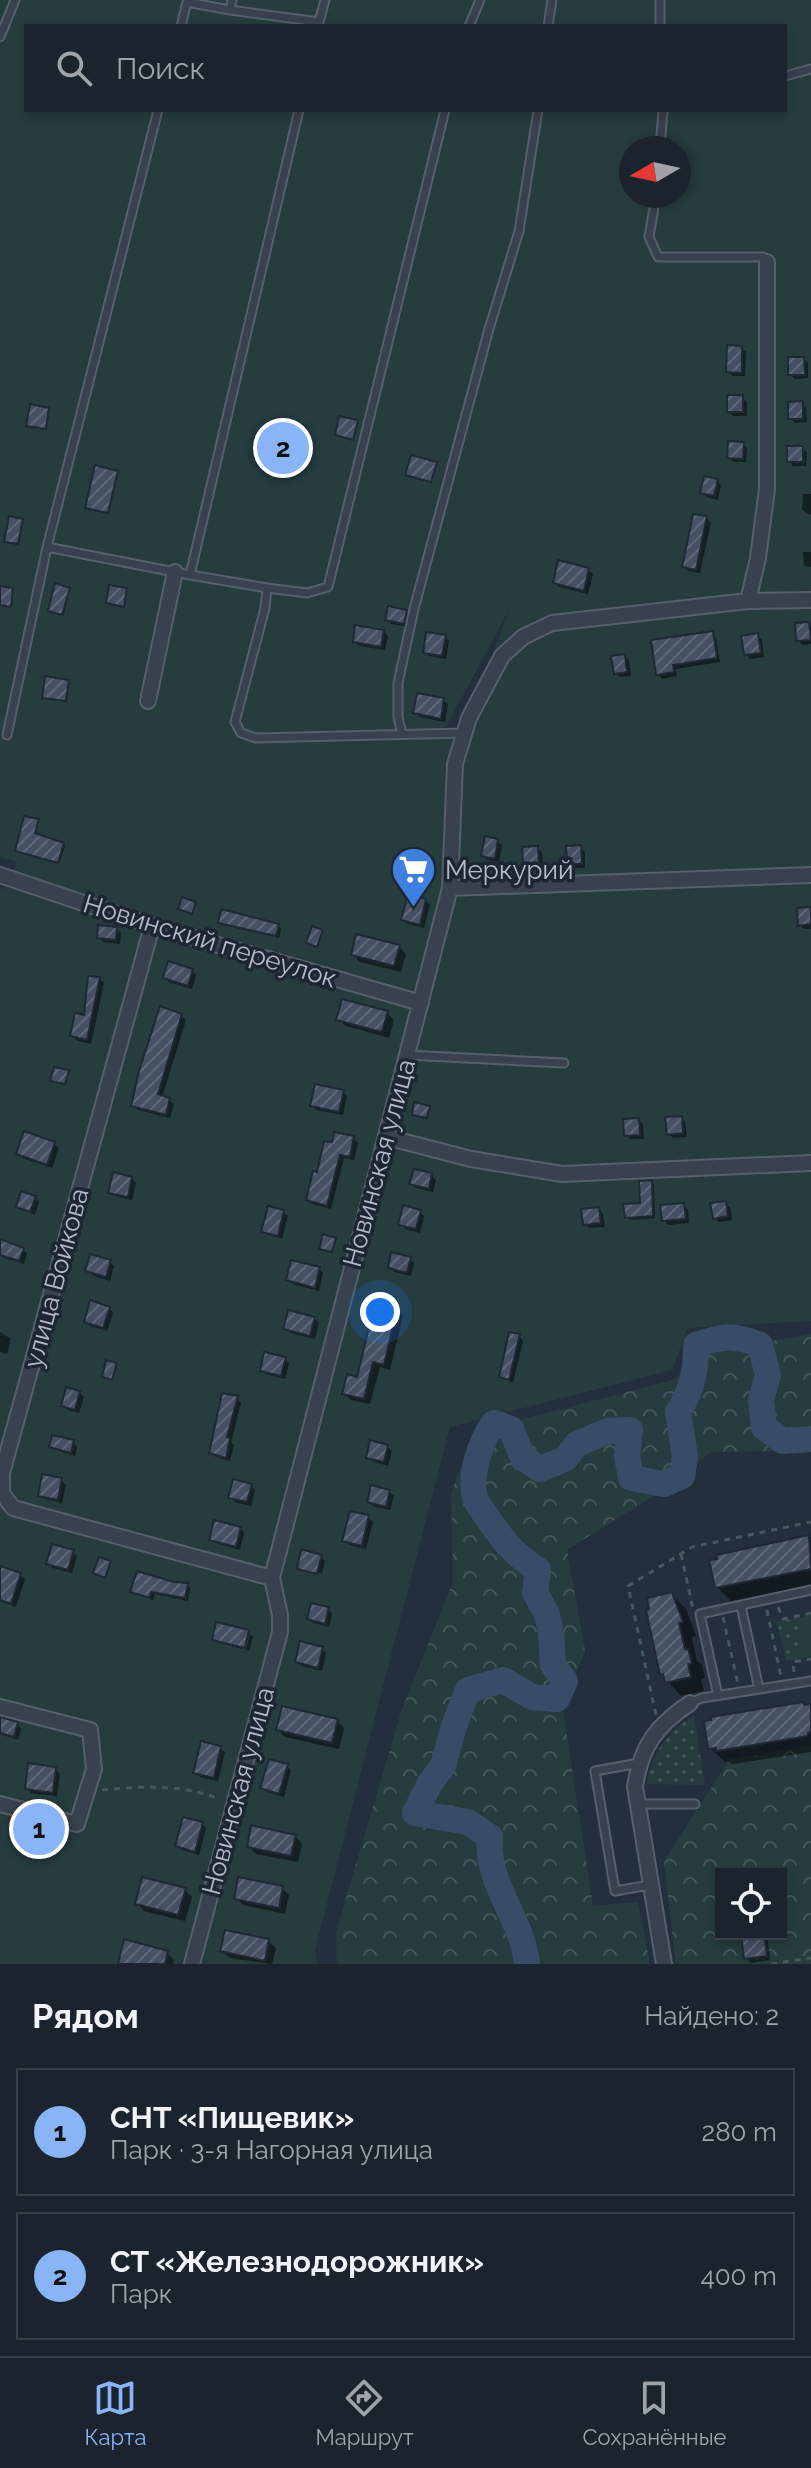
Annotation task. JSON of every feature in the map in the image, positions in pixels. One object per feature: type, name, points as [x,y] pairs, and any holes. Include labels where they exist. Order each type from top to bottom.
[{"type":"street","points":[[767,262],[767,489],[758,558],[748,601],[811,600]]},
{"type":"street","points":[[148,701],[183,574]]},
{"type":"street","name":"Новинская улица","points":[[192,1964],[280,1632],[280,1615],[272,1578],[450,888],[455,764],[469,718],[502,656],[523,637],[552,623],[748,601]]},
{"type":"street","name":"Новинский переулок","points":[[0,875],[152,926],[421,1003]]},
{"type":"street","points":[[450,888],[811,875]]},
{"type":"street","name":"улица Войкова","points":[[152,926],[2,1473],[2,1493],[13,1508],[272,1578]]},
{"type":"street","points":[[386,1137],[471,1159],[562,1174],[811,1163]]},
{"type":"street","points":[[664,1964],[635,1787],[647,1744],[658,1728],[690,1703]]},
{"type":"street","points":[[0,1707],[90,1730],[94,1769],[77,1824],[0,1804]]},
{"type":"lane","points":[[0,37],[15,0]]},
{"type":"lane","points":[[230,10],[232,0]]},
{"type":"lane","points":[[182,24],[187,2],[319,24],[325,0]]},
{"type":"lane","points":[[470,24],[480,0]]},
{"type":"lane","points":[[548,24],[552,0]]},
{"type":"lane","points":[[660,0],[660,24]]},
{"type":"lane","points":[[787,75],[811,69]]},
{"type":"lane","points":[[7,735],[47,547],[157,112]]},
{"type":"lane","points":[[183,574],[298,112]]},
{"type":"lane","points":[[47,547],[267,588],[307,593],[328,587],[343,537],[445,112]]},
{"type":"lane","points":[[402,734],[398,717],[398,683],[414,609],[519,231],[538,112]]},
{"type":"lane","points":[[661,136],[663,112]]},
{"type":"lane","points":[[654,208],[649,237],[658,257],[763,257],[767,262]]},
{"type":"lane","points":[[267,588],[265,608],[235,722],[241,733],[256,738],[464,733]]},
{"type":"lane","points":[[407,1055],[564,1063]]},
{"type":"lane","points":[[718,1696],[700,1614],[765,1605],[811,1590]]},
{"type":"lane","points":[[741,1606],[759,1689]]},
{"type":"lane","points":[[690,1703],[811,1681]]},
{"type":"lane","points":[[640,1763],[595,1771],[615,1891],[650,1885]]},
{"type":"lane","points":[[637,1804],[695,1804]]},
{"type":"path","points":[[658,1728],[628,1586],[692,1547],[811,1522]]},
{"type":"path","points":[[783,1685],[765,1605],[780,1607],[783,1619],[811,1613]]},
{"type":"path","points":[[721,1610],[739,1692]]},
{"type":"path","points":[[87,1791],[155,1785],[179,1787],[235,1804]]},
{"type":"path","points":[[771,1964],[811,1958]]},
{"type":"green space","points":[[0,0],[811,0],[811,1321],[688,1328],[672,1370],[450,1427],[315,1950],[317,1964],[0,1964],[0,888],[4,889],[17,862],[0,857]],"holes":[[[509,610],[464,733],[442,734]]]},
{"type":"green space","points":[[811,1334],[811,1440],[788,1451],[711,1452],[653,1496],[567,1550],[585,1651],[563,1710],[593,1906],[638,1902],[650,1964],[337,1964],[336,1932],[401,1712],[453,1582],[451,1494],[473,1432],[673,1380],[707,1352]]},
{"type":"green space","points":[[811,1615],[811,1656],[803,1658],[797,1618]]},
{"type":"green space","points":[[797,1618],[803,1658],[786,1661],[777,1622]]},
{"type":"green space","points":[[694,1716],[705,1785],[647,1784],[662,1744]]},
{"type":"green space","points":[[811,1746],[811,1964],[676,1964],[664,1861],[730,1759]]},
{"type":"building","points":[[727,345],[742,346],[742,373],[726,372]]},
{"type":"building","points":[[788,357],[804,357],[805,375],[788,375]]},
{"type":"building","points":[[727,395],[743,395],[743,412],[727,412]]},
{"type":"building","points":[[803,401],[803,419],[788,419],[788,402]]},
{"type":"building","points":[[30,404],[49,408],[46,429],[26,426]]},
{"type":"building","points":[[339,416],[358,420],[353,440],[335,435]]},
{"type":"building","points":[[728,441],[744,442],[743,459],[727,458]]},
{"type":"building","points":[[787,446],[803,446],[803,462],[787,462]]},
{"type":"building","points":[[411,455],[437,462],[431,482],[405,475]]},
{"type":"building","points":[[95,465],[118,471],[108,513],[85,508]]},
{"type":"building","points":[[704,476],[718,479],[714,496],[700,493]]},
{"type":"building","points":[[693,514],[707,516],[696,570],[682,567]]},
{"type":"building","points":[[9,516],[23,519],[18,544],[4,542]]},
{"type":"building","points":[[558,560],[589,568],[584,591],[553,583]]},
{"type":"building","points":[[55,583],[70,588],[62,615],[48,611]]},
{"type":"building","points":[[109,585],[127,588],[124,607],[106,603]]},
{"type":"building","points":[[0,586],[13,588],[11,607],[0,605]]},
{"type":"building","points":[[388,606],[407,610],[404,624],[385,620]]},
{"type":"building","points":[[809,622],[811,640],[796,641],[795,623]]},
{"type":"building","points":[[355,625],[384,630],[381,647],[353,642]]},
{"type":"building","points":[[713,631],[717,658],[673,665],[674,672],[656,675],[651,640]]},
{"type":"building","points":[[426,632],[446,635],[442,656],[423,653]]},
{"type":"building","points":[[758,633],[761,653],[744,655],[741,636]]},
{"type":"building","points":[[625,654],[627,672],[614,674],[611,656]]},
{"type":"building","points":[[45,676],[69,680],[66,701],[42,698]]},
{"type":"building","points":[[417,693],[444,698],[441,719],[413,713]]},
{"type":"building","points":[[24,816],[39,819],[35,833],[64,843],[58,863],[15,851]]},
{"type":"building","points":[[485,836],[498,839],[495,859],[481,856]]},
{"type":"building","points":[[581,845],[582,864],[567,864],[566,846]]},
{"type":"building","points":[[538,846],[539,863],[523,864],[522,847]]},
{"type":"building","name":"Меркурий","points":[[408,894],[426,899],[420,925],[401,920]]},
{"type":"building","points":[[182,897],[196,902],[192,914],[178,909]]},
{"type":"building","points":[[811,907],[811,924],[798,926],[797,908]]},
{"type":"building","points":[[221,909],[279,924],[276,936],[218,923]]},
{"type":"building","points":[[98,925],[117,927],[116,940],[97,938]]},
{"type":"building","points":[[312,926],[323,930],[317,947],[306,943]]},
{"type":"building","points":[[356,934],[400,945],[394,966],[351,955]]},
{"type":"building","points":[[168,961],[193,969],[188,986],[163,978]]},
{"type":"building","points":[[88,976],[100,977],[87,1040],[70,1036],[75,1013],[84,1015]]},
{"type":"building","points":[[342,999],[388,1011],[382,1032],[336,1020]]},
{"type":"building","points":[[160,1006],[182,1014],[158,1094],[170,1098],[166,1115],[131,1106]]},
{"type":"building","points":[[54,1067],[69,1070],[65,1084],[50,1081]]},
{"type":"building","points":[[315,1084],[344,1090],[339,1112],[310,1106]]},
{"type":"building","points":[[414,1102],[430,1106],[427,1118],[412,1115]]},
{"type":"building","points":[[682,1116],[683,1133],[667,1135],[665,1117]]},
{"type":"building","points":[[639,1118],[640,1135],[624,1136],[623,1119]]},
{"type":"building","points":[[24,1131],[55,1142],[47,1165],[16,1154]]},
{"type":"building","points":[[334,1132],[354,1136],[350,1157],[340,1155],[327,1206],[306,1200],[324,1141],[332,1142]]},
{"type":"building","points":[[414,1169],[432,1173],[429,1189],[409,1184]]},
{"type":"building","points":[[113,1172],[132,1177],[128,1197],[108,1193]]},
{"type":"building","points":[[652,1180],[653,1216],[625,1218],[623,1204],[640,1203],[639,1181]]},
{"type":"building","points":[[21,1191],[36,1196],[30,1212],[16,1207]]},
{"type":"building","points":[[726,1201],[728,1216],[713,1219],[710,1203]]},
{"type":"building","points":[[684,1203],[686,1219],[662,1221],[660,1205]]},
{"type":"building","points":[[403,1205],[421,1210],[416,1229],[398,1225]]},
{"type":"building","points":[[268,1206],[284,1210],[278,1236],[261,1232]]},
{"type":"building","points":[[599,1207],[601,1223],[583,1225],[581,1209]]},
{"type":"building","points":[[323,1234],[336,1238],[332,1252],[319,1249]]},
{"type":"building","points":[[0,1239],[24,1248],[19,1261],[0,1255]]},
{"type":"building","points":[[391,1252],[411,1257],[407,1273],[388,1268]]},
{"type":"building","points":[[90,1254],[111,1260],[106,1277],[85,1271]]},
{"type":"building","points":[[291,1260],[320,1267],[315,1288],[286,1280]]},
{"type":"building","points":[[90,1300],[110,1307],[103,1328],[84,1322]]},
{"type":"building","points":[[375,1302],[397,1308],[384,1365],[373,1362],[364,1399],[342,1394],[347,1374],[357,1377]]},
{"type":"building","points":[[288,1310],[315,1317],[310,1336],[283,1329]]},
{"type":"building","points":[[509,1332],[520,1334],[509,1380],[499,1377]]},
{"type":"building","points":[[264,1352],[286,1357],[281,1376],[260,1371]]},
{"type":"building","points":[[106,1360],[117,1363],[112,1380],[102,1377]]},
{"type":"building","points":[[66,1387],[80,1391],[75,1410],[61,1406]]},
{"type":"building","points":[[222,1393],[238,1396],[227,1437],[230,1438],[226,1458],[209,1453]]},
{"type":"building","points":[[52,1435],[74,1440],[71,1453],[49,1447]]},
{"type":"building","points":[[370,1440],[388,1445],[384,1462],[366,1458]]},
{"type":"building","points":[[42,1474],[62,1478],[58,1500],[38,1496]]},
{"type":"building","points":[[233,1479],[252,1484],[247,1502],[228,1498]]},
{"type":"building","points":[[371,1485],[390,1490],[386,1507],[367,1502]]},
{"type":"building","points":[[350,1511],[369,1515],[362,1546],[342,1541]]},
{"type":"building","points":[[214,1520],[241,1527],[236,1547],[209,1540]]},
{"type":"building","points":[[809,1535],[811,1569],[715,1588],[709,1560],[717,1559],[716,1555]]},
{"type":"building","points":[[52,1544],[74,1550],[68,1570],[46,1564]]},
{"type":"building","points":[[301,1549],[322,1555],[317,1574],[297,1569]]},
{"type":"building","points":[[99,1557],[111,1561],[105,1578],[93,1573]]},
{"type":"building","points":[[0,1566],[21,1573],[11,1604],[0,1600]]},
{"type":"building","points":[[137,1571],[188,1583],[185,1598],[151,1592],[150,1598],[130,1592]]},
{"type":"building","points":[[672,1592],[683,1622],[679,1623],[692,1663],[688,1664],[691,1677],[665,1683],[663,1674],[660,1675],[646,1610],[649,1609],[647,1598]]},
{"type":"building","points":[[311,1603],[329,1607],[325,1624],[307,1619]]},
{"type":"building","points":[[216,1622],[249,1630],[245,1648],[212,1640]]},
{"type":"building","points":[[300,1641],[323,1647],[318,1668],[295,1662]]},
{"type":"building","points":[[803,1702],[804,1705],[811,1704],[811,1732],[808,1736],[716,1751],[716,1748],[708,1749],[704,1721],[711,1720],[711,1717]]},
{"type":"building","points":[[282,1706],[338,1719],[332,1743],[276,1730]]},
{"type":"building","points":[[0,1717],[18,1722],[14,1737],[0,1733]]},
{"type":"building","points":[[201,1741],[221,1746],[214,1778],[193,1773]]},
{"type":"building","points":[[269,1759],[288,1764],[279,1794],[260,1788]]},
{"type":"building","points":[[28,1763],[56,1767],[53,1793],[25,1789]]},
{"type":"building","points":[[183,1817],[203,1822],[195,1852],[175,1846]]},
{"type":"building","points":[[251,1825],[296,1835],[291,1856],[247,1847]]},
{"type":"building","points":[[142,1877],[186,1888],[178,1915],[135,1904]]},
{"type":"building","points":[[238,1877],[283,1886],[279,1908],[234,1899]]},
{"type":"building","points":[[225,1930],[269,1939],[265,1961],[220,1951]]},
{"type":"building","points":[[124,1939],[168,1951],[165,1964],[118,1964]]},
{"type":"building","points":[[742,1940],[765,1940],[767,1956],[744,1959]]},
{"type":"waterway","points":[[527,1964],[519,1932],[493,1870],[490,1837],[468,1822],[415,1813],[430,1783],[443,1766],[468,1690],[503,1680],[532,1697],[557,1699],[565,1681],[553,1665],[547,1615],[535,1592],[538,1570],[509,1546],[476,1500],[474,1471],[489,1431],[494,1423],[511,1429],[523,1458],[540,1469],[565,1459],[577,1444],[608,1431],[630,1430],[627,1456],[631,1478],[664,1484],[682,1476],[685,1457],[678,1412],[692,1380],[696,1345],[728,1338],[760,1345],[768,1375],[761,1400],[764,1427],[783,1441],[811,1439]]},
{"type":"place","name":"СТ «Железнодорожник»","points":[[283,448]]},
{"type":"place","name":"Меркурий","points":[[414,909]]},
{"type":"place","name":"СНТ «Пищевик»","points":[[39,1829]]}]
